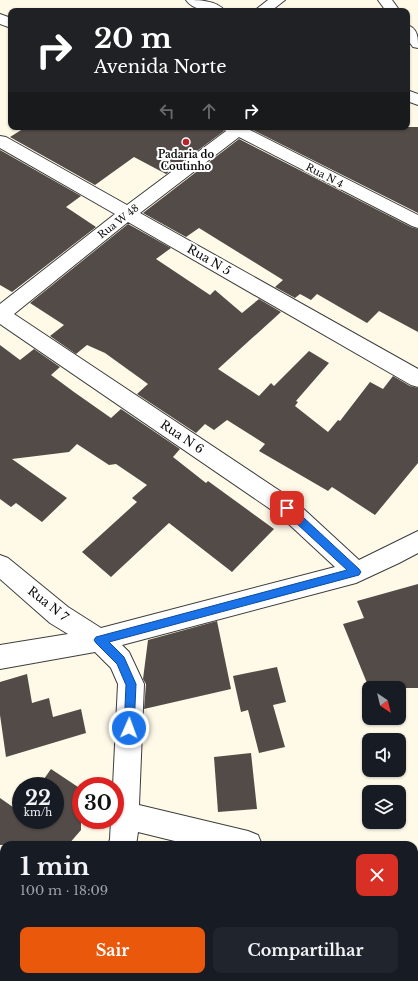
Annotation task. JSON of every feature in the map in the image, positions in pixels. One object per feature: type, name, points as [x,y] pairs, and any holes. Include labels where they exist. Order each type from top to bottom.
[{"type":"street","points":[[193,0],[211,8]]},
{"type":"street","points":[[266,8],[278,0]]},
{"type":"street","points":[[410,33],[418,44]]},
{"type":"street","name":"Rua W 48","points":[[0,314],[234,130]]},
{"type":"street","name":"Rua N 4","points":[[237,130],[418,222]]},
{"type":"street","name":"Rua N 5","points":[[0,141],[418,379]]},
{"type":"street","name":"Rua N 6","points":[[0,314],[287,508],[356,572]]},
{"type":"street","points":[[0,657],[99,640],[356,572],[391,556],[418,541]]},
{"type":"street","name":"Rua N 7","points":[[0,565],[59,615],[99,640],[120,660],[131,684],[123,841]]},
{"type":"street","points":[[125,815],[232,841]]},
{"type":"building","points":[[410,127],[418,127],[418,213],[253,130],[410,130]]},
{"type":"building","points":[[21,130],[224,131],[166,174],[134,157],[95,185],[10,137]]},
{"type":"building","points":[[239,139],[411,227],[418,229],[418,332],[379,311],[367,323],[317,294],[311,300],[300,294],[295,298],[275,287],[283,280],[199,228],[186,237],[143,213]]},
{"type":"building","points":[[0,150],[81,196],[66,207],[96,227],[12,292],[0,285]]},
{"type":"building","points":[[128,224],[171,248],[156,259],[210,295],[215,290],[242,313],[259,299],[281,312],[218,369],[259,396],[271,383],[274,386],[309,351],[329,363],[296,401],[298,402],[295,406],[328,432],[338,420],[340,421],[370,382],[383,389],[393,376],[410,386],[418,388],[418,463],[375,515],[332,487],[328,491],[259,451],[265,444],[227,420],[214,430],[205,424],[196,433],[137,394],[148,384],[105,353],[87,345],[76,354],[50,336],[64,325],[30,303]]},
{"type":"building","points":[[0,345],[20,360],[34,349],[60,367],[51,375],[111,418],[121,409],[180,449],[173,457],[206,483],[208,481],[274,529],[232,572],[169,523],[111,577],[82,552],[137,502],[132,498],[147,485],[116,464],[109,465],[77,444],[69,452],[12,459],[67,498],[42,522],[16,503],[11,507],[0,499]]},
{"type":"building","points":[[418,584],[418,688],[406,688],[406,681],[366,681],[343,624],[364,618],[357,601]]},
{"type":"building","points":[[217,621],[231,689],[144,709],[146,684],[143,679],[148,640]]},
{"type":"building","points":[[277,667],[286,702],[273,705],[285,747],[259,753],[248,710],[241,712],[233,676]]},
{"type":"building","points":[[27,674],[32,703],[49,698],[53,717],[81,709],[86,733],[6,757],[0,715],[0,682]]},
{"type":"building","points":[[251,753],[257,809],[218,812],[214,757]]},
{"type":"building","points":[[51,769],[63,777],[45,777]]},
{"type":"building","points":[[64,778],[72,783],[72,829],[81,830],[71,841],[0,841],[0,798],[12,806],[12,829],[64,829]]},
{"type":"place","name":"Padaria do Coutinho","points":[[186,142]]},
{"type":"route","points":[[129,728],[131,684],[120,660],[99,640],[356,572],[287,508]]}]
